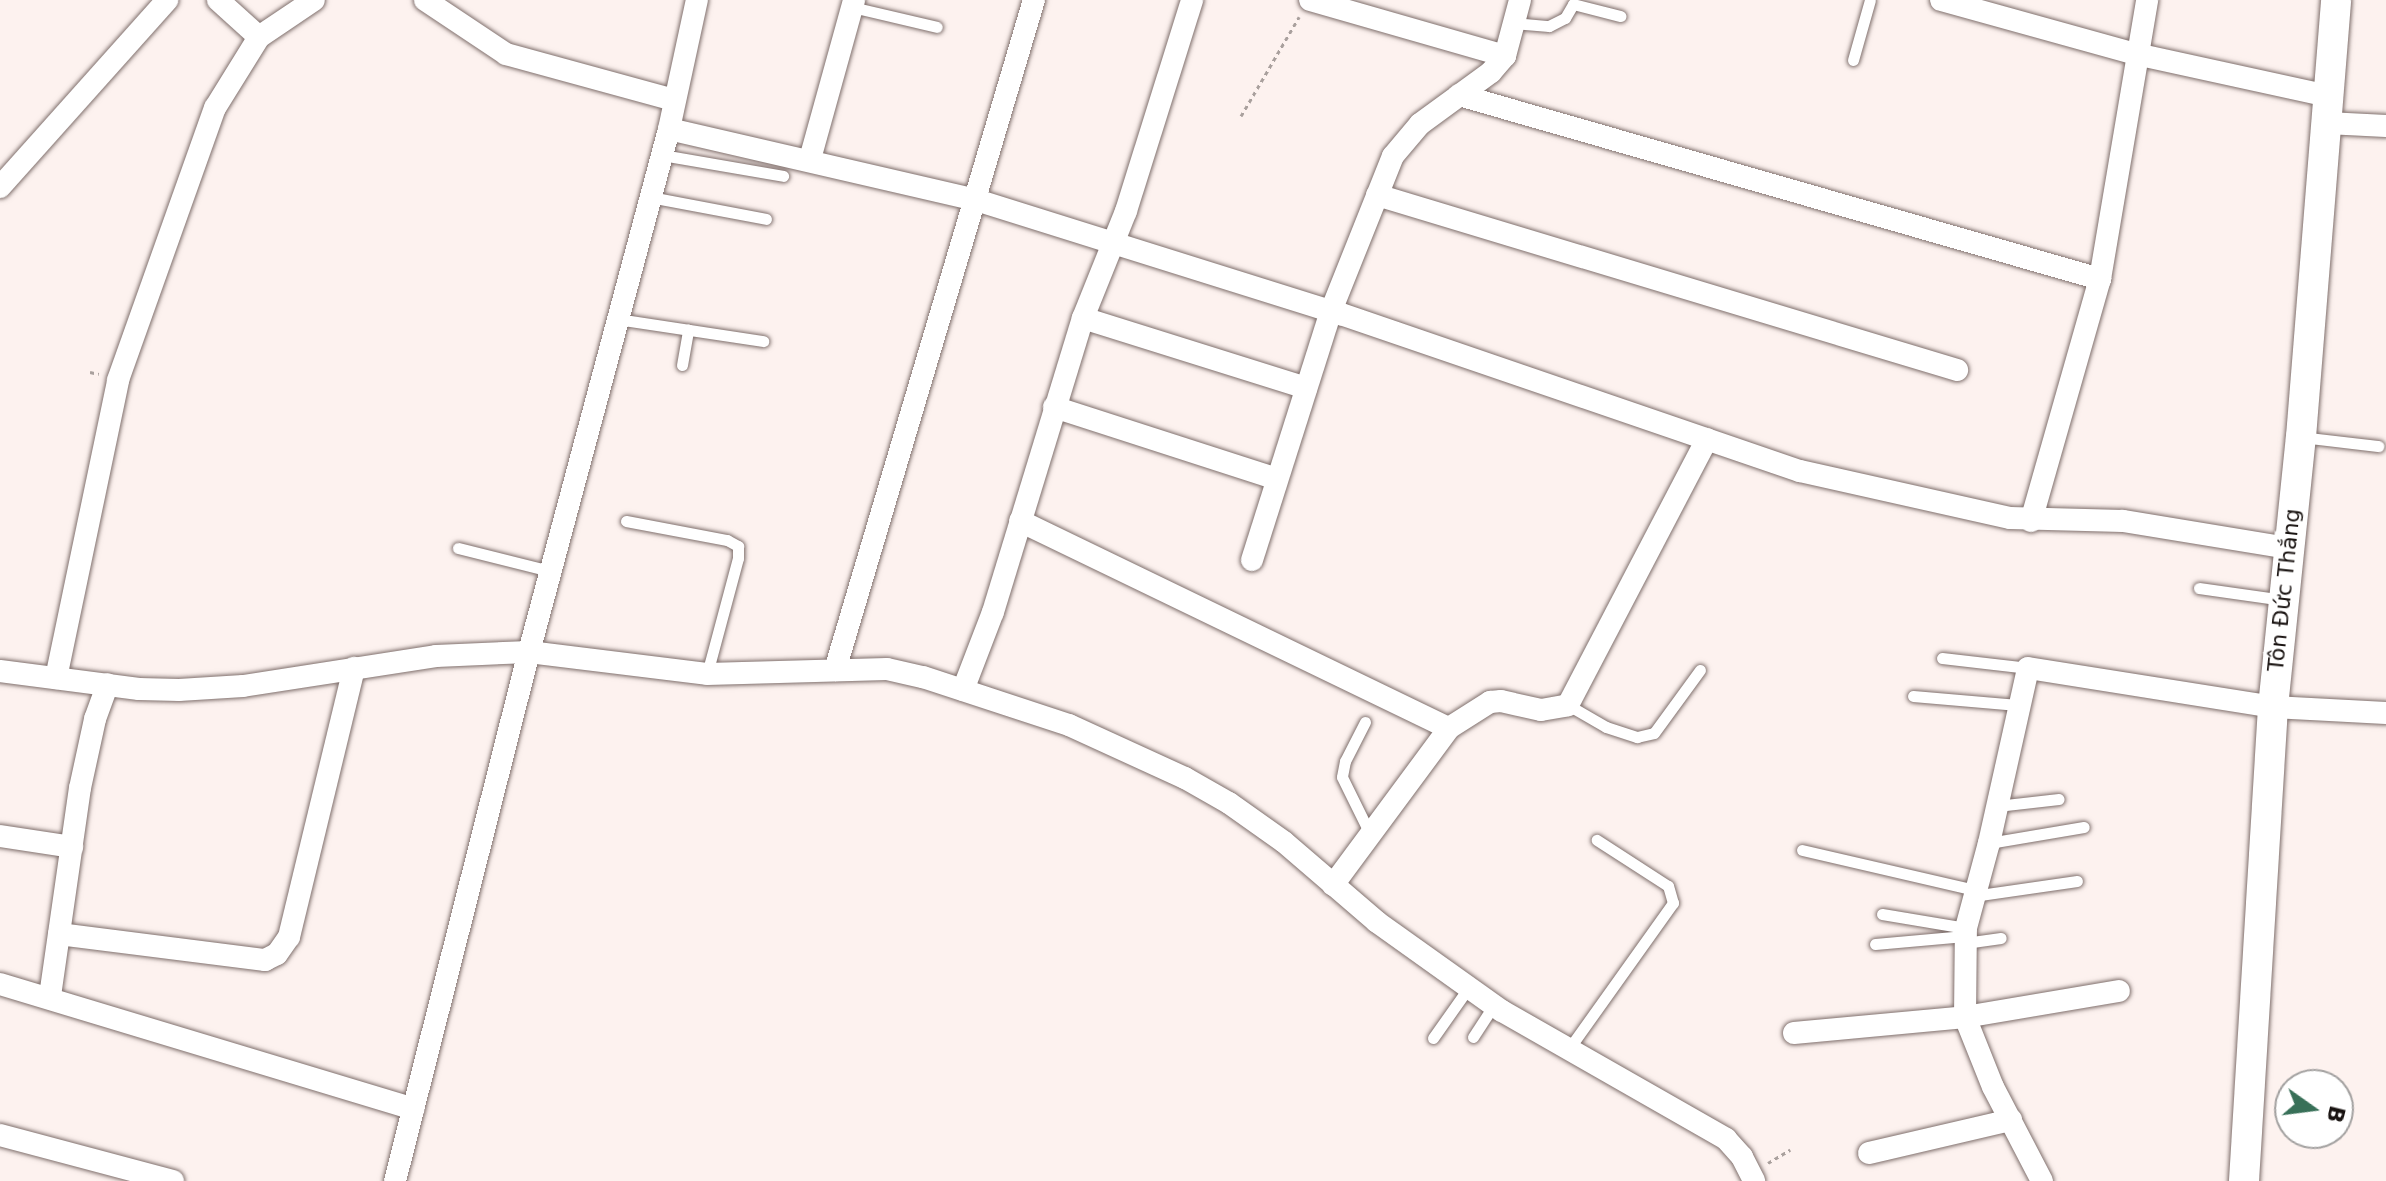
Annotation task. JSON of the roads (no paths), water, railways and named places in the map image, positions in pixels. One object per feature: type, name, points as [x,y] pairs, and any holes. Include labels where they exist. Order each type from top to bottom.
[{"type":"street","points":[[0,187],[59,125],[167,0]]},
{"type":"street","points":[[218,0],[259,37]]},
{"type":"street","points":[[56,678],[118,380],[215,108],[259,37],[314,0]]},
{"type":"street","points":[[425,0],[506,54],[674,100]]},
{"type":"street","points":[[395,1181],[550,571],[669,129],[697,0]]},
{"type":"street","points":[[835,670],[1034,0]]},
{"type":"street","points":[[963,690],[993,612],[1054,407],[1083,318],[1114,243],[1192,0]]},
{"type":"street","points":[[1252,560],[1331,311],[1393,156],[1420,124],[1491,72],[1505,56],[1520,0]]},
{"type":"street","points":[[1941,0],[2386,126]]},
{"type":"street","points":[[2031,521],[2100,279],[2147,0]]},
{"type":"street","name":"Tôn Đức Thắng","points":[[2244,1181],[2273,707],[2301,437],[2336,0]]},
{"type":"street","points":[[810,159],[853,4]]},
{"type":"street","points":[[1306,6],[1505,56]]},
{"type":"street","points":[[1459,95],[2100,279]]},
{"type":"street","points":[[669,129],[810,159],[973,199],[1331,311],[1800,471],[2031,521],[2085,518],[2123,521],[2288,548]]},
{"type":"street","points":[[1377,195],[1957,370]]},
{"type":"street","points":[[1083,318],[1306,388]]},
{"type":"street","points":[[1054,407],[1277,479]]},
{"type":"street","points":[[1333,885],[1449,728],[1490,702],[1501,701],[1541,710],[1568,705],[1707,439]]},
{"type":"street","points":[[1020,521],[1449,728]]},
{"type":"street","points":[[0,671],[179,690],[243,686],[436,656],[529,652],[707,674],[887,669],[963,690],[1069,725],[1185,778],[1284,842],[1377,922],[1494,1005],[1726,1139],[1752,1177]]},
{"type":"street","points":[[59,934],[265,960],[277,954],[289,937],[354,668]]},
{"type":"street","points":[[2042,1181],[1965,1017],[1965,936],[2028,668],[2273,707],[2386,713]]},
{"type":"street","points":[[50,996],[95,719],[108,684]]},
{"type":"street","points":[[0,836],[72,847]]},
{"type":"street","points":[[0,984],[50,996],[413,1109]]},
{"type":"street","points":[[1794,1033],[1965,1017],[2119,991]]},
{"type":"street","points":[[1869,1153],[2011,1120]]},
{"type":"street","points":[[0,1135],[173,1181]]},
{"type":"lane","points":[[1853,60],[1870,0]]},
{"type":"lane","points":[[1513,23],[1549,26],[1565,18],[1573,2],[1620,16]]},
{"type":"lane","points":[[853,4],[937,27]]},
{"type":"lane","points":[[661,154],[783,176]]},
{"type":"lane","points":[[650,197],[766,219]]},
{"type":"lane","points":[[617,319],[763,341]]},
{"type":"lane","points":[[682,365],[688,330]]},
{"type":"lane","points":[[2301,437],[2378,446]]},
{"type":"lane","points":[[626,521],[727,540],[738,546],[738,558],[707,674]]},
{"type":"lane","points":[[458,548],[550,571]]},
{"type":"lane","points":[[2199,588],[2283,600]]},
{"type":"lane","points":[[1942,658],[2028,668]]},
{"type":"lane","points":[[1568,705],[1606,727],[1637,737],[1654,733],[1700,670]]},
{"type":"lane","points":[[1913,696],[2018,705]]},
{"type":"lane","points":[[1365,722],[1345,761],[1342,777],[1344,787],[1370,834]]},
{"type":"lane","points":[[1997,806],[2059,799]]},
{"type":"lane","points":[[1989,843],[2084,827]]},
{"type":"lane","points":[[1568,1050],[1673,903],[1668,886],[1597,840]]},
{"type":"lane","points":[[1802,850],[1973,893],[2077,881]]},
{"type":"lane","points":[[1882,914],[1965,936]]},
{"type":"lane","points":[[1875,944],[1965,936],[2001,938]]},
{"type":"lane","points":[[1433,1038],[1469,987]]},
{"type":"lane","points":[[1473,1037],[1494,1005]]}]
